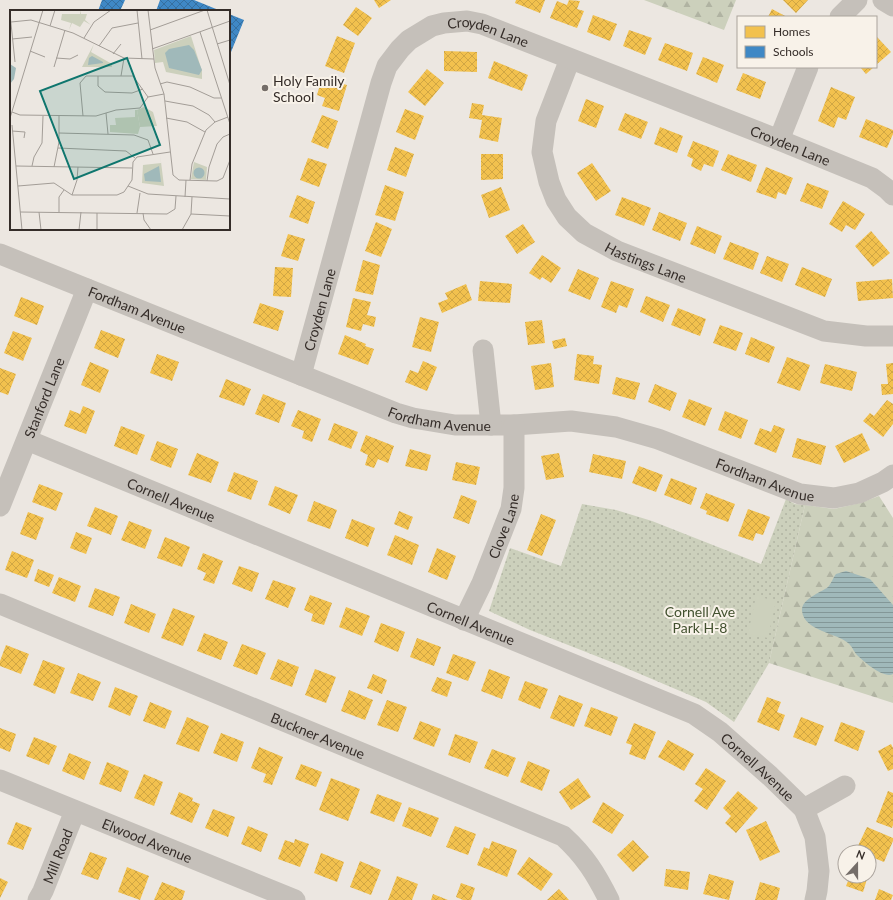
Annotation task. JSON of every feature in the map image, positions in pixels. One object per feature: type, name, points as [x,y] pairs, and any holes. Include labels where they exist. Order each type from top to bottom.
[{"type":"street","points":[[841,16],[857,0]]},
{"type":"street","points":[[884,0],[893,6]]},
{"type":"street","name":"Croyden Lane","points":[[301,375],[381,83],[387,66],[409,40],[432,26],[444,23],[467,21],[482,24],[872,178],[887,188],[893,195]]},
{"type":"street","name":"Hastings Lane","points":[[570,59],[546,121],[542,152],[549,182],[556,200],[567,216],[584,233],[617,251],[824,331],[866,336],[893,336]]},
{"type":"street","points":[[779,140],[808,68]]},
{"type":"street","name":"Fordham Avenue","points":[[0,254],[396,413],[413,418],[455,425],[514,425],[571,421],[616,427],[658,439],[800,494],[834,498],[859,493],[883,482],[893,475]]},
{"type":"street","name":"Stanford Lane","points":[[0,506],[87,289]]},
{"type":"street","points":[[483,350],[491,425]]},
{"type":"street","name":"Clove Lane","points":[[464,620],[482,584],[511,509],[514,488],[514,425]]},
{"type":"street","name":"Cornell Avenue","points":[[27,440],[694,714],[720,732],[770,776],[804,809],[815,837],[819,871],[815,900]]},
{"type":"street","name":"Buckner Avenue","points":[[0,604],[563,836],[577,849],[596,873],[609,900]]},
{"type":"street","name":"Elwood Avenue","points":[[0,780],[295,900]]},
{"type":"street","points":[[804,809],[845,786]]},
{"type":"street","name":"Mill Road","points":[[38,900],[75,811]]},
{"type":"green space","points":[[644,0],[736,0],[724,30]]},
{"type":"green space","points":[[879,496],[893,518],[893,703],[769,663],[805,505],[834,509],[860,503]]},
{"type":"green space","name":"Cornell Ave Park H-8","points":[[786,499],[795,504],[805,505],[769,663],[734,722],[706,702],[619,665],[530,630],[489,611],[510,548],[561,566],[582,504],[616,510],[652,521],[761,564]]},
{"type":"green space","points":[[756,596],[776,601],[768,638],[748,634]]},
{"type":"water","points":[[846,571],[870,579],[893,605],[893,674],[885,674],[874,669],[857,655],[848,643],[822,631],[808,623],[804,618],[802,611],[805,603],[828,587],[836,574]]},
{"type":"building: Homes","points":[[374,0],[391,0],[379,8]]},
{"type":"building: Homes","points":[[516,0],[545,0],[540,13],[515,3]]},
{"type":"building: Homes","points":[[569,0],[580,1],[577,9],[584,11],[577,28],[550,18],[557,1],[567,5]]},
{"type":"building: Homes","points":[[783,0],[808,0],[796,13]]},
{"type":"building: Homes","points":[[356,7],[372,18],[358,36],[343,25]]},
{"type":"building: Homes","points":[[772,9],[785,16],[768,16]]},
{"type":"building: Homes","points":[[593,15],[617,24],[610,41],[587,32]]},
{"type":"building: Homes","points":[[629,30],[652,38],[645,55],[623,46]]},
{"type":"building: Homes","points":[[337,36],[355,43],[344,73],[325,66]]},
{"type":"building: Homes","points":[[877,37],[891,52],[877,64]]},
{"type":"building: Homes","points":[[665,43],[693,53],[687,71],[658,60]]},
{"type":"building: Homes","points":[[444,51],[477,52],[477,72],[444,71]]},
{"type":"building: Homes","points":[[703,57],[724,65],[717,83],[696,74]]},
{"type":"building: Homes","points":[[494,61],[528,75],[522,91],[488,78]]},
{"type":"building: Homes","points":[[861,68],[873,68],[866,74]]},
{"type":"building: Homes","points":[[427,69],[444,83],[425,106],[408,92]]},
{"type":"building: Homes","points":[[743,73],[766,82],[760,99],[736,90]]},
{"type":"building: Homes","points":[[322,78],[347,85],[339,111],[322,106],[325,98],[317,95]]},
{"type":"building: Homes","points":[[831,87],[855,97],[846,120],[838,117],[834,128],[818,121]]},
{"type":"building: Homes","points":[[586,99],[604,106],[596,128],[578,121]]},
{"type":"building: Homes","points":[[472,103],[484,105],[482,115],[502,118],[498,142],[479,138],[482,120],[469,118]]},
{"type":"building: Homes","points":[[405,109],[424,116],[415,140],[396,132]]},
{"type":"building: Homes","points":[[625,113],[648,122],[641,139],[618,130]]},
{"type":"building: Homes","points":[[322,115],[338,121],[328,149],[311,142]]},
{"type":"building: Homes","points":[[866,119],[893,130],[893,134],[887,148],[859,137]]},
{"type":"building: Homes","points":[[660,127],[683,136],[677,153],[654,144]]},
{"type":"building: Homes","points":[[693,141],[719,151],[713,167],[704,164],[701,171],[691,166],[693,159],[687,156]]},
{"type":"building: Homes","points":[[395,147],[414,154],[406,177],[387,170]]},
{"type":"building: Homes","points":[[481,154],[503,154],[503,179],[481,180]]},
{"type":"building: Homes","points":[[728,154],[757,165],[751,182],[721,170]]},
{"type":"building: Homes","points":[[308,158],[327,164],[319,187],[300,180]]},
{"type":"building: Homes","points":[[592,163],[611,191],[596,201],[577,173]]},
{"type":"building: Homes","points":[[766,167],[793,178],[786,195],[778,192],[776,199],[756,192]]},
{"type":"building: Homes","points":[[807,183],[829,191],[822,209],[800,201]]},
{"type":"building: Homes","points":[[385,185],[404,192],[395,221],[375,215]]},
{"type":"building: Homes","points":[[501,187],[510,210],[489,218],[481,195]]},
{"type":"building: Homes","points":[[297,195],[315,202],[308,224],[289,217]]},
{"type":"building: Homes","points":[[622,197],[651,208],[644,226],[615,215]]},
{"type":"building: Homes","points":[[843,201],[865,214],[855,230],[846,225],[842,232],[829,224]]},
{"type":"building: Homes","points":[[659,212],[687,223],[680,241],[652,230]]},
{"type":"building: Homes","points":[[376,222],[392,229],[381,257],[365,251]]},
{"type":"building: Homes","points":[[523,224],[535,242],[517,254],[505,236]]},
{"type":"building: Homes","points":[[697,226],[722,236],[715,254],[690,244]]},
{"type":"building: Homes","points":[[871,231],[890,253],[873,267],[855,246]]},
{"type":"building: Homes","points":[[288,234],[305,239],[298,261],[281,256]]},
{"type":"building: Homes","points":[[730,242],[759,253],[753,270],[723,259]]},
{"type":"building: Homes","points":[[542,255],[561,268],[551,283],[542,277],[540,280],[529,273]]},
{"type":"building: Homes","points":[[767,256],[789,264],[782,282],[760,273]]},
{"type":"building: Homes","points":[[363,260],[380,265],[373,295],[355,291]]},
{"type":"building: Homes","points":[[275,267],[293,268],[291,297],[273,296]]},
{"type":"building: Homes","points":[[802,267],[832,279],[825,297],[795,285]]},
{"type":"building: Homes","points":[[578,269],[599,278],[590,300],[568,291]]},
{"type":"building: Homes","points":[[892,279],[893,298],[858,301],[856,282]]},
{"type":"building: Homes","points":[[480,281],[512,284],[510,303],[478,301]]},
{"type":"building: Homes","points":[[611,281],[634,289],[627,308],[619,305],[616,313],[601,307]]},
{"type":"building: Homes","points":[[466,284],[472,300],[442,313],[438,303],[448,299],[445,293]]},
{"type":"building: Homes","points":[[646,296],[670,305],[663,322],[640,312]]},
{"type":"building: Homes","points":[[21,297],[44,306],[37,325],[14,316]]},
{"type":"building: Homes","points":[[353,298],[371,302],[367,315],[376,317],[374,327],[363,324],[361,331],[346,327]]},
{"type":"building: Homes","points":[[260,303],[284,311],[278,331],[253,323]]},
{"type":"building: Homes","points":[[678,308],[706,319],[700,336],[671,325]]},
{"type":"building: Homes","points":[[420,317],[439,322],[431,352],[412,347]]},
{"type":"building: Homes","points":[[542,320],[545,343],[528,345],[525,322]]},
{"type":"building: Homes","points":[[720,325],[743,333],[736,351],[713,343]]},
{"type":"building: Homes","points":[[101,330],[125,339],[118,358],[94,348]]},
{"type":"building: Homes","points":[[13,331],[32,338],[23,361],[4,353]]},
{"type":"building: Homes","points":[[345,335],[366,344],[365,346],[374,349],[368,365],[338,354]]},
{"type":"building: Homes","points":[[751,337],[775,347],[769,363],[745,354]]},
{"type":"building: Homes","points":[[565,338],[567,346],[554,349],[552,341]]},
{"type":"building: Homes","points":[[157,354],[179,362],[172,381],[150,373]]},
{"type":"building: Homes","points":[[577,354],[594,356],[593,364],[602,365],[599,384],[574,380]]},
{"type":"building: Homes","points":[[787,357],[810,365],[800,391],[777,383]]},
{"type":"building: Homes","points":[[423,361],[437,367],[427,391],[405,382],[410,370],[418,373]]},
{"type":"building: Homes","points":[[90,362],[109,370],[100,393],[81,385]]},
{"type":"building: Homes","points":[[551,363],[554,387],[535,390],[531,366]]},
{"type":"building: Homes","points":[[893,363],[893,394],[882,395],[881,384],[888,384],[886,364]]},
{"type":"building: Homes","points":[[825,364],[857,372],[852,391],[820,383]]},
{"type":"building: Homes","points":[[0,368],[16,374],[8,395],[0,392]]},
{"type":"building: Homes","points":[[616,377],[640,383],[635,400],[612,394]]},
{"type":"building: Homes","points":[[226,379],[251,389],[244,406],[219,397]]},
{"type":"building: Homes","points":[[655,384],[677,393],[670,411],[648,402]]},
{"type":"building: Homes","points":[[263,394],[286,403],[279,423],[255,414]]},
{"type":"building: Homes","points":[[689,399],[712,408],[705,426],[682,417]]},
{"type":"building: Homes","points":[[887,400],[893,404],[893,424],[883,437],[863,421],[870,413],[874,416]]},
{"type":"building: Homes","points":[[83,406],[95,411],[86,434],[64,426],[70,410],[80,414]]},
{"type":"building: Homes","points":[[298,410],[321,419],[312,442],[302,438],[304,431],[291,426]]},
{"type":"building: Homes","points":[[725,411],[748,420],[741,439],[718,430]]},
{"type":"building: Homes","points":[[334,423],[358,432],[351,449],[328,440]]},
{"type":"building: Homes","points":[[774,425],[785,429],[776,453],[754,444],[760,428],[771,432]]},
{"type":"building: Homes","points":[[121,426],[145,435],[137,455],[114,446]]},
{"type":"building: Homes","points":[[862,433],[870,450],[844,463],[835,446]]},
{"type":"building: Homes","points":[[366,435],[394,446],[388,463],[378,459],[374,468],[365,465],[368,455],[360,451]]},
{"type":"building: Homes","points":[[797,438],[826,446],[821,465],[792,457]]},
{"type":"building: Homes","points":[[157,441],[178,449],[171,468],[150,460]]},
{"type":"building: Homes","points":[[410,449],[431,455],[427,471],[405,466]]},
{"type":"building: Homes","points":[[197,453],[219,462],[211,483],[188,475]]},
{"type":"building: Homes","points":[[559,453],[564,477],[546,480],[541,456]]},
{"type":"building: Homes","points":[[593,454],[626,461],[622,479],[589,472]]},
{"type":"building: Homes","points":[[456,462],[480,467],[476,485],[452,480]]},
{"type":"building: Homes","points":[[639,466],[663,475],[656,492],[632,483]]},
{"type":"building: Homes","points":[[234,472],[258,481],[251,500],[227,491]]},
{"type":"building: Homes","points":[[671,478],[697,488],[691,505],[664,495]]},
{"type":"building: Homes","points":[[39,484],[63,493],[56,511],[32,502]]},
{"type":"building: Homes","points":[[275,486],[298,495],[290,514],[268,505]]},
{"type":"building: Homes","points":[[706,493],[735,504],[728,522],[706,514],[707,511],[700,508]]},
{"type":"building: Homes","points":[[461,495],[477,501],[469,524],[453,518]]},
{"type":"building: Homes","points":[[314,501],[337,510],[330,529],[307,521]]},
{"type":"building: Homes","points":[[95,507],[118,516],[111,535],[87,526]]},
{"type":"building: Homes","points":[[748,509],[770,517],[763,535],[756,533],[753,541],[738,536]]},
{"type":"building: Homes","points":[[399,511],[413,517],[408,530],[394,524]]},
{"type":"building: Homes","points":[[28,512],[44,518],[36,540],[20,534]]},
{"type":"building: Homes","points":[[541,514],[556,520],[542,556],[527,550]]},
{"type":"building: Homes","points":[[352,519],[375,528],[368,547],[345,538]]},
{"type":"building: Homes","points":[[129,521],[152,530],[145,549],[121,540]]},
{"type":"building: Homes","points":[[76,532],[92,538],[86,554],[70,548]]},
{"type":"building: Homes","points":[[395,535],[419,545],[412,565],[387,555]]},
{"type":"building: Homes","points":[[165,537],[190,547],[182,567],[157,558]]},
{"type":"building: Homes","points":[[437,548],[456,556],[447,580],[428,572]]},
{"type":"building: Homes","points":[[12,551],[34,560],[27,578],[5,570]]},
{"type":"building: Homes","points":[[203,553],[223,561],[214,584],[203,580],[206,573],[197,569]]},
{"type":"building: Homes","points":[[239,566],[259,573],[252,592],[232,584]]},
{"type":"building: Homes","points":[[38,569],[54,575],[49,587],[34,581]]},
{"type":"building: Homes","points":[[59,577],[81,586],[75,602],[52,593]]},
{"type":"building: Homes","points":[[273,580],[296,588],[288,608],[265,599]]},
{"type":"building: Homes","points":[[95,588],[120,597],[113,616],[88,607]]},
{"type":"building: Homes","points":[[310,595],[332,603],[324,625],[311,621],[313,614],[304,610]]},
{"type":"building: Homes","points":[[131,604],[156,614],[149,633],[124,623]]},
{"type":"building: Homes","points":[[346,607],[370,616],[362,636],[339,627]]},
{"type":"building: Homes","points":[[173,608],[195,616],[183,646],[161,638]]},
{"type":"building: Homes","points":[[381,623],[405,632],[398,652],[374,642]]},
{"type":"building: Homes","points":[[204,633],[228,642],[221,660],[197,651]]},
{"type":"building: Homes","points":[[417,638],[441,647],[434,666],[410,657]]},
{"type":"building: Homes","points":[[242,644],[266,653],[257,675],[233,666]]},
{"type":"building: Homes","points":[[6,645],[29,654],[21,674],[0,666],[0,661]]},
{"type":"building: Homes","points":[[453,654],[476,662],[468,681],[446,673]]},
{"type":"building: Homes","points":[[278,659],[299,667],[292,687],[270,679]]},
{"type":"building: Homes","points":[[43,660],[65,668],[55,694],[33,685]]},
{"type":"building: Homes","points":[[315,669],[336,677],[326,703],[305,695]]},
{"type":"building: Homes","points":[[489,669],[510,677],[502,699],[481,691]]},
{"type":"building: Homes","points":[[78,673],[101,682],[93,701],[70,693]]},
{"type":"building: Homes","points":[[373,674],[387,680],[382,694],[367,688]]},
{"type":"building: Homes","points":[[437,677],[452,682],[447,697],[431,691]]},
{"type":"building: Homes","points":[[525,681],[548,689],[540,709],[518,700]]},
{"type":"building: Homes","points":[[115,687],[138,696],[130,716],[108,707]]},
{"type":"building: Homes","points":[[349,690],[373,700],[365,720],[341,711]]},
{"type":"building: Homes","points":[[559,695],[583,704],[574,727],[550,718]]},
{"type":"building: Homes","points":[[767,697],[781,702],[777,712],[785,715],[779,731],[757,722]]},
{"type":"building: Homes","points":[[387,700],[407,707],[398,732],[377,725]]},
{"type":"building: Homes","points":[[150,702],[172,711],[165,729],[143,721]]},
{"type":"building: Homes","points":[[591,707],[618,717],[611,736],[584,726]]},
{"type":"building: Homes","points":[[187,717],[209,726],[199,752],[176,744]]},
{"type":"building: Homes","points":[[801,717],[824,726],[816,746],[793,737]]},
{"type":"building: Homes","points":[[420,721],[441,729],[434,747],[413,739]]},
{"type":"building: Homes","points":[[841,722],[865,731],[858,751],[834,741]]},
{"type":"building: Homes","points":[[634,723],[656,732],[645,760],[629,754],[632,745],[626,743]]},
{"type":"building: Homes","points":[[0,728],[16,734],[10,752],[0,748]]},
{"type":"building: Homes","points":[[221,733],[244,742],[237,762],[213,753]]},
{"type":"building: Homes","points":[[455,734],[478,742],[470,763],[448,755]]},
{"type":"building: Homes","points":[[34,737],[57,746],[49,765],[26,756]]},
{"type":"building: Homes","points":[[668,740],[694,754],[684,771],[658,757]]},
{"type":"building: Homes","points":[[891,744],[893,748],[893,769],[888,771],[878,751]]},
{"type":"building: Homes","points":[[259,747],[283,757],[272,785],[263,782],[266,774],[251,768]]},
{"type":"building: Homes","points":[[492,749],[516,758],[508,777],[484,768]]},
{"type":"building: Homes","points":[[69,753],[91,762],[84,780],[62,771]]},
{"type":"building: Homes","points":[[528,761],[550,770],[542,791],[520,782]]},
{"type":"building: Homes","points":[[107,762],[129,771],[121,792],[99,784]]},
{"type":"building: Homes","points":[[301,764],[322,772],[316,787],[295,779]]},
{"type":"building: Homes","points":[[706,768],[726,781],[707,810],[694,801],[703,789],[695,784]]},
{"type":"building: Homes","points":[[144,774],[163,782],[154,806],[134,798]]},
{"type":"building: Homes","points":[[331,778],[360,789],[348,821],[319,810]]},
{"type":"building: Homes","points":[[578,778],[591,797],[571,810],[559,792]]},
{"type":"building: Homes","points":[[738,791],[758,808],[736,833],[725,823],[731,816],[723,808]]},
{"type":"building: Homes","points":[[888,791],[893,793],[892,828],[876,822]]},
{"type":"building: Homes","points":[[179,792],[193,798],[192,801],[200,804],[192,823],[170,814]]},
{"type":"building: Homes","points":[[377,794],[402,803],[394,822],[370,813]]},
{"type":"building: Homes","points":[[603,802],[624,815],[612,834],[592,822]]},
{"type":"building: Homes","points":[[409,807],[439,818],[431,837],[402,826]]},
{"type":"building: Homes","points":[[213,809],[235,817],[228,837],[205,828]]},
{"type":"building: Homes","points":[[766,821],[780,852],[760,861],[746,830]]},
{"type":"building: Homes","points":[[16,822],[32,828],[23,850],[7,844]]},
{"type":"building: Homes","points":[[248,826],[268,834],[261,852],[241,844]]},
{"type":"building: Homes","points":[[455,826],[476,834],[468,855],[446,847]]},
{"type":"building: Homes","points":[[867,827],[893,838],[884,862],[877,859],[877,844],[859,844]]},
{"type":"building: Homes","points":[[295,839],[309,844],[300,867],[278,859],[285,840],[294,843]]},
{"type":"building: Homes","points":[[633,840],[649,857],[633,872],[617,855]]},
{"type":"building: Homes","points":[[492,841],[517,850],[507,877],[477,865],[484,847],[489,849]]},
{"type":"building: Homes","points":[[90,852],[107,858],[98,880],[81,874]]},
{"type":"building: Homes","points":[[321,853],[344,862],[337,882],[314,873]]},
{"type":"building: Homes","points":[[529,857],[553,874],[541,891],[517,874]]},
{"type":"building: Homes","points":[[360,861],[381,870],[371,895],[350,887]]},
{"type":"building: Homes","points":[[127,867],[149,876],[140,900],[118,892]]},
{"type":"building: Homes","points":[[666,869],[690,872],[688,890],[664,886]]},
{"type":"building: Homes","points":[[709,874],[734,881],[729,900],[703,894]]},
{"type":"building: Homes","points":[[397,876],[418,884],[412,900],[388,900]]},
{"type":"building: Homes","points":[[0,878],[8,882],[0,898]]},
{"type":"building: Homes","points":[[162,882],[185,891],[182,900],[154,900]]},
{"type":"building: Homes","points":[[760,882],[780,888],[777,900],[755,900]]},
{"type":"building: Homes","points":[[461,883],[475,888],[471,900],[463,900],[456,897]]},
{"type":"building: Homes","points":[[847,884],[866,884],[863,892],[846,886]]},
{"type":"building: Homes","points":[[559,889],[569,900],[547,900]]},
{"type":"building: Homes","points":[[879,889],[893,895],[891,900],[875,900]]},
{"type":"building: Homes","points":[[433,894],[448,900],[431,900]]},
{"type":"building: Schools","points":[[102,0],[125,0],[120,10],[98,10]]},
{"type":"building: Schools","points":[[160,0],[194,0],[219,10],[156,10]]},
{"type":"building: Schools","points":[[230,14],[244,20],[230,55]]},
{"type":"place","name":"Holy Family School","points":[[265,88]]}]
